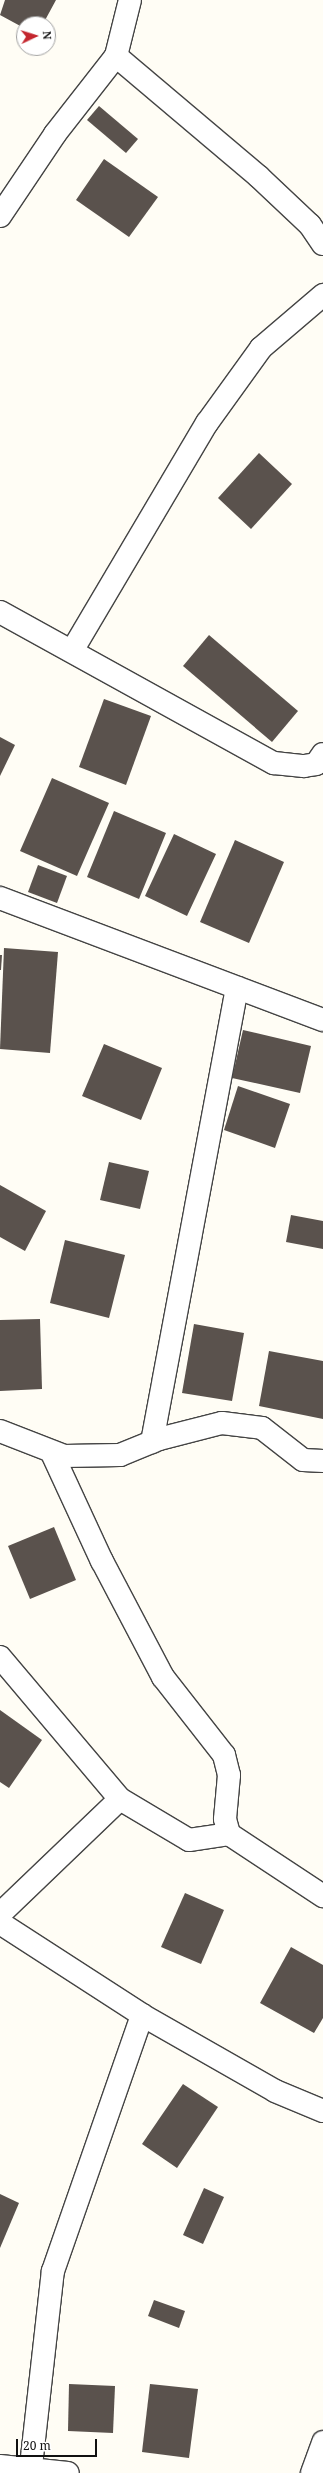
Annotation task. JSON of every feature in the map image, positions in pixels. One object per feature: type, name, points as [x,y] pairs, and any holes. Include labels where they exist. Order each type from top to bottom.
[{"type":"street","points":[[0,216],[55,134],[116,56],[128,1]]},
{"type":"street","points":[[116,56],[258,176],[316,218],[323,244]]},
{"type":"street","points":[[72,651],[207,423],[261,348],[323,295]]},
{"type":"street","points":[[0,612],[274,763],[304,766],[316,764],[323,754]]},
{"type":"street","points":[[0,898],[323,1020]]},
{"type":"street","points":[[152,1442],[237,988]]},
{"type":"street","points":[[0,1431],[52,1453],[120,1455],[152,1442],[222,1423],[262,1428],[303,1460],[323,1461]]},
{"type":"street","points":[[52,1453],[102,1561],[163,1677],[224,1755],[229,1775],[225,1819],[229,1834],[323,1896]]},
{"type":"street","points":[[0,1658],[120,1799],[189,1840],[229,1834]]},
{"type":"street","points":[[0,1914],[120,1799]]},
{"type":"street","points":[[0,1923],[142,2015],[275,2091],[323,2111]]},
{"type":"street","points":[[31,2466],[53,2271],[142,2015]]},
{"type":"street","points":[[312,2473],[323,2442]]},
{"type":"street","points":[[0,2466],[31,2466],[68,2473]]},
{"type":"building","points":[[5,0],[56,0],[47,16],[16,16],[16,24],[0,15]]},
{"type":"building","points":[[99,106],[138,139],[126,153],[87,120]]},
{"type":"building","points":[[104,159],[158,197],[129,237],[76,200]]},
{"type":"building","points":[[259,453],[292,484],[251,529],[218,498]]},
{"type":"building","points":[[209,635],[298,711],[272,742],[183,666]]},
{"type":"building","points":[[104,699],[151,716],[126,785],[79,767]]},
{"type":"building","points":[[0,737],[15,745],[0,776]]},
{"type":"building","points":[[52,778],[109,803],[77,876],[20,851]]},
{"type":"building","points":[[114,811],[166,833],[139,899],[87,877]]},
{"type":"building","points":[[174,834],[216,854],[187,916],[145,896]]},
{"type":"building","points":[[235,840],[284,862],[249,943],[200,922]]},
{"type":"building","points":[[38,865],[67,876],[57,903],[28,892]]},
{"type":"building","points":[[4,948],[58,952],[50,1053],[0,1049]]},
{"type":"building","points":[[0,955],[2,955],[1,970],[0,970]]},
{"type":"building","points":[[243,1030],[311,1046],[300,1093],[232,1078]]},
{"type":"building","points":[[104,1044],[162,1068],[141,1120],[82,1096]]},
{"type":"building","points":[[238,1086],[290,1104],[275,1148],[224,1130]]},
{"type":"building","points":[[109,1162],[149,1171],[140,1209],[100,1200]]},
{"type":"building","points":[[0,1185],[46,1211],[25,1251],[0,1237]]},
{"type":"building","points":[[291,1215],[323,1221],[323,1249],[286,1242]]},
{"type":"building","points":[[65,1240],[125,1255],[109,1318],[50,1303]]},
{"type":"building","points":[[40,1319],[42,1389],[0,1391],[0,1320]]},
{"type":"building","points":[[194,1324],[244,1333],[232,1401],[182,1393]]},
{"type":"building","points":[[269,1351],[323,1361],[323,1419],[259,1406]]},
{"type":"building","points":[[54,1527],[76,1580],[30,1599],[8,1546]]},
{"type":"building","points":[[0,1710],[42,1740],[9,1788],[0,1782]]},
{"type":"building","points":[[185,1893],[224,1910],[201,1964],[161,1947]]},
{"type":"building","points":[[291,1947],[323,1965],[323,2018],[314,2033],[260,2003]]},
{"type":"building","points":[[183,2084],[218,2107],[177,2168],[142,2144]]},
{"type":"building","points":[[204,2188],[224,2197],[203,2244],[183,2235]]},
{"type":"building","points":[[0,2194],[19,2203],[0,2248]]},
{"type":"building","points":[[154,2300],[185,2311],[179,2328],[148,2316]]},
{"type":"building","points":[[69,2384],[115,2386],[113,2433],[68,2431]]},
{"type":"building","points":[[150,2384],[198,2389],[189,2458],[142,2452]]}]
